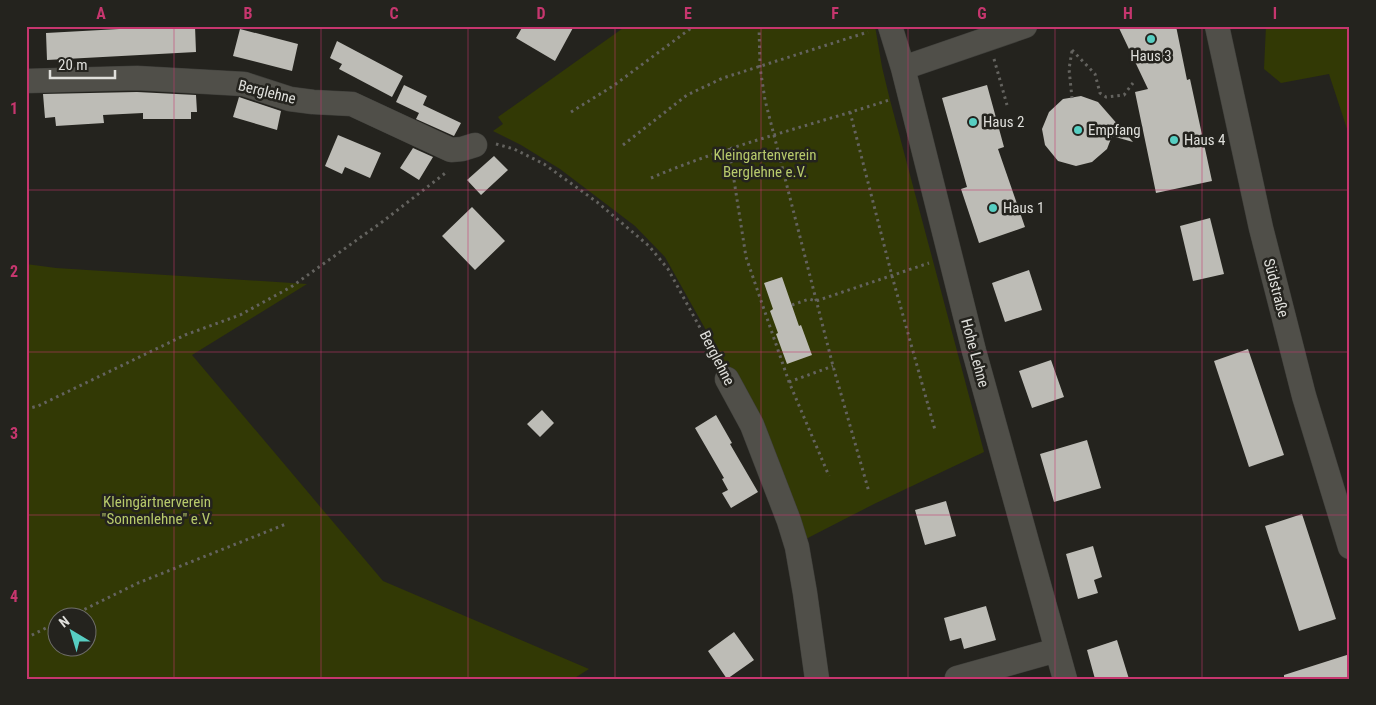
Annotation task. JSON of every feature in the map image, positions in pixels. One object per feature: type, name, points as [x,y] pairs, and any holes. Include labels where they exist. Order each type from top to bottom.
[{"type":"street","points":[[903,68],[1025,26]]},
{"type":"street","name":"Südstraße","points":[[1217,26],[1260,228],[1304,396],[1350,547]]},
{"type":"street","name":"Hohe Lehne","points":[[883,28],[903,68],[974,351],[1065,679]]},
{"type":"street","name":"Berglehne","points":[[26,81],[137,78],[244,84],[290,99],[352,104],[451,150],[475,145]]},
{"type":"street","name":"Berglehne","points":[[728,378],[752,425],[797,546],[817,679]]},
{"type":"street","points":[[957,678],[1057,650]]},
{"type":"path","points":[[571,112],[614,86],[694,26]]},
{"type":"path","points":[[759,26],[760,67],[765,100],[833,366],[869,492]]},
{"type":"path","points":[[623,145],[687,96],[723,78],[883,28]]},
{"type":"path","points":[[988,39],[1007,105]]},
{"type":"path","points":[[1072,98],[1069,69],[1072,50],[1095,74],[1100,93],[1106,97],[1124,95],[1133,83]]},
{"type":"path","points":[[650,178],[729,148],[890,100]]},
{"type":"path","points":[[850,112],[934,430]]},
{"type":"path","name":"Berglehne","points":[[475,145],[497,144],[506,146],[544,164],[597,202],[634,232],[649,246],[668,269],[728,378]]},
{"type":"path","points":[[729,148],[746,257],[789,382],[829,476]]},
{"type":"path","points":[[26,409],[38,406],[185,335],[240,315],[291,287],[382,222],[455,165]]},
{"type":"path","points":[[792,306],[809,299],[816,301],[933,262]]},
{"type":"path","points":[[789,382],[833,366]]},
{"type":"path","points":[[87,608],[138,583],[286,524]]},
{"type":"path","points":[[26,638],[48,627]]},
{"type":"green space","name":"Kleingartenverein Berglehne e.V.","points":[[626,26],[875,26],[890,100],[984,452],[874,504],[802,541],[740,391],[665,257],[635,226],[560,169],[521,145],[493,131],[503,124],[498,117]]},
{"type":"green space","points":[[1266,26],[1350,26],[1350,138],[1329,74],[1281,83],[1264,69]]},
{"type":"green space","name":"Kleingärtnerverein \"Sonnenlehne\" e.V.","points":[[26,264],[56,268],[307,284],[192,355],[383,581],[589,669],[573,679],[26,679]]},
{"type":"building","points":[[195,26],[196,52],[47,60],[46,33]]},
{"type":"building","points":[[523,26],[574,26],[555,61],[516,38]]},
{"type":"building","name":"Haus 4","points":[[1118,26],[1176,26],[1187,80],[1190,79],[1212,181],[1156,193],[1135,92],[1148,89]]},
{"type":"building","points":[[240,29],[298,44],[292,71],[233,56]]},
{"type":"building","points":[[337,41],[403,76],[392,97],[339,69],[342,64],[330,58]]},
{"type":"building","points":[[404,85],[427,96],[423,105],[461,123],[454,136],[416,119],[419,113],[396,102]]},
{"type":"building","points":[[987,85],[1004,147],[998,149],[1025,227],[979,243],[961,189],[967,187],[942,98]]},
{"type":"building","points":[[137,92],[196,95],[197,112],[191,112],[191,119],[143,119],[143,113],[103,115],[104,123],[56,126],[55,117],[45,118],[43,94]]},
{"type":"building","name":"Empfang","points":[[1081,96],[1098,102],[1133,142],[1112,136],[1107,149],[1092,162],[1076,166],[1058,161],[1045,145],[1042,129],[1049,112],[1063,99]]},
{"type":"building","points":[[239,97],[281,111],[277,130],[233,117]]},
{"type":"building","points":[[338,135],[381,153],[370,178],[345,167],[342,174],[325,166]]},
{"type":"building","points":[[413,148],[433,157],[419,180],[400,168]]},
{"type":"building","points":[[494,156],[508,170],[481,195],[467,180]]},
{"type":"building","points":[[472,207],[505,241],[475,270],[442,236]]},
{"type":"building","points":[[1210,218],[1224,274],[1193,281],[1180,226]]},
{"type":"building","points":[[1029,270],[1042,310],[1005,322],[992,283]]},
{"type":"building","points":[[782,277],[799,326],[801,325],[812,355],[787,364],[776,334],[778,333],[770,311],[773,309],[764,283]]},
{"type":"building","points":[[1248,349],[1284,455],[1249,467],[1214,361]]},
{"type":"building","points":[[1051,360],[1064,397],[1032,408],[1019,371]]},
{"type":"building","points":[[542,410],[554,423],[540,437],[527,424]]},
{"type":"building","points":[[716,415],[732,443],[730,444],[758,492],[731,508],[722,493],[728,490],[722,479],[724,478],[695,428]]},
{"type":"building","points":[[1087,440],[1101,488],[1054,502],[1040,454]]},
{"type":"building","points":[[946,501],[956,536],[925,545],[915,510]]},
{"type":"building","points":[[1302,514],[1336,619],[1299,631],[1265,526]]},
{"type":"building","points":[[1093,546],[1102,577],[1094,580],[1098,593],[1078,599],[1066,554]]},
{"type":"building","points":[[986,606],[996,640],[964,649],[961,638],[950,641],[944,618]]},
{"type":"building","points":[[734,632],[754,660],[727,679],[708,651]]},
{"type":"building","points":[[1117,640],[1129,679],[1095,679],[1087,650]]},
{"type":"building","points":[[1350,654],[1350,679],[1284,679],[1284,675]]},
{"type":"place","name":"Haus 3","points":[[1151,39]]},
{"type":"place","name":"Haus 2","points":[[973,122]]},
{"type":"place","name":"Empfang","points":[[1078,130]]},
{"type":"place","name":"Haus 4","points":[[1174,140]]},
{"type":"place","name":"Haus 1","points":[[993,208]]}]
